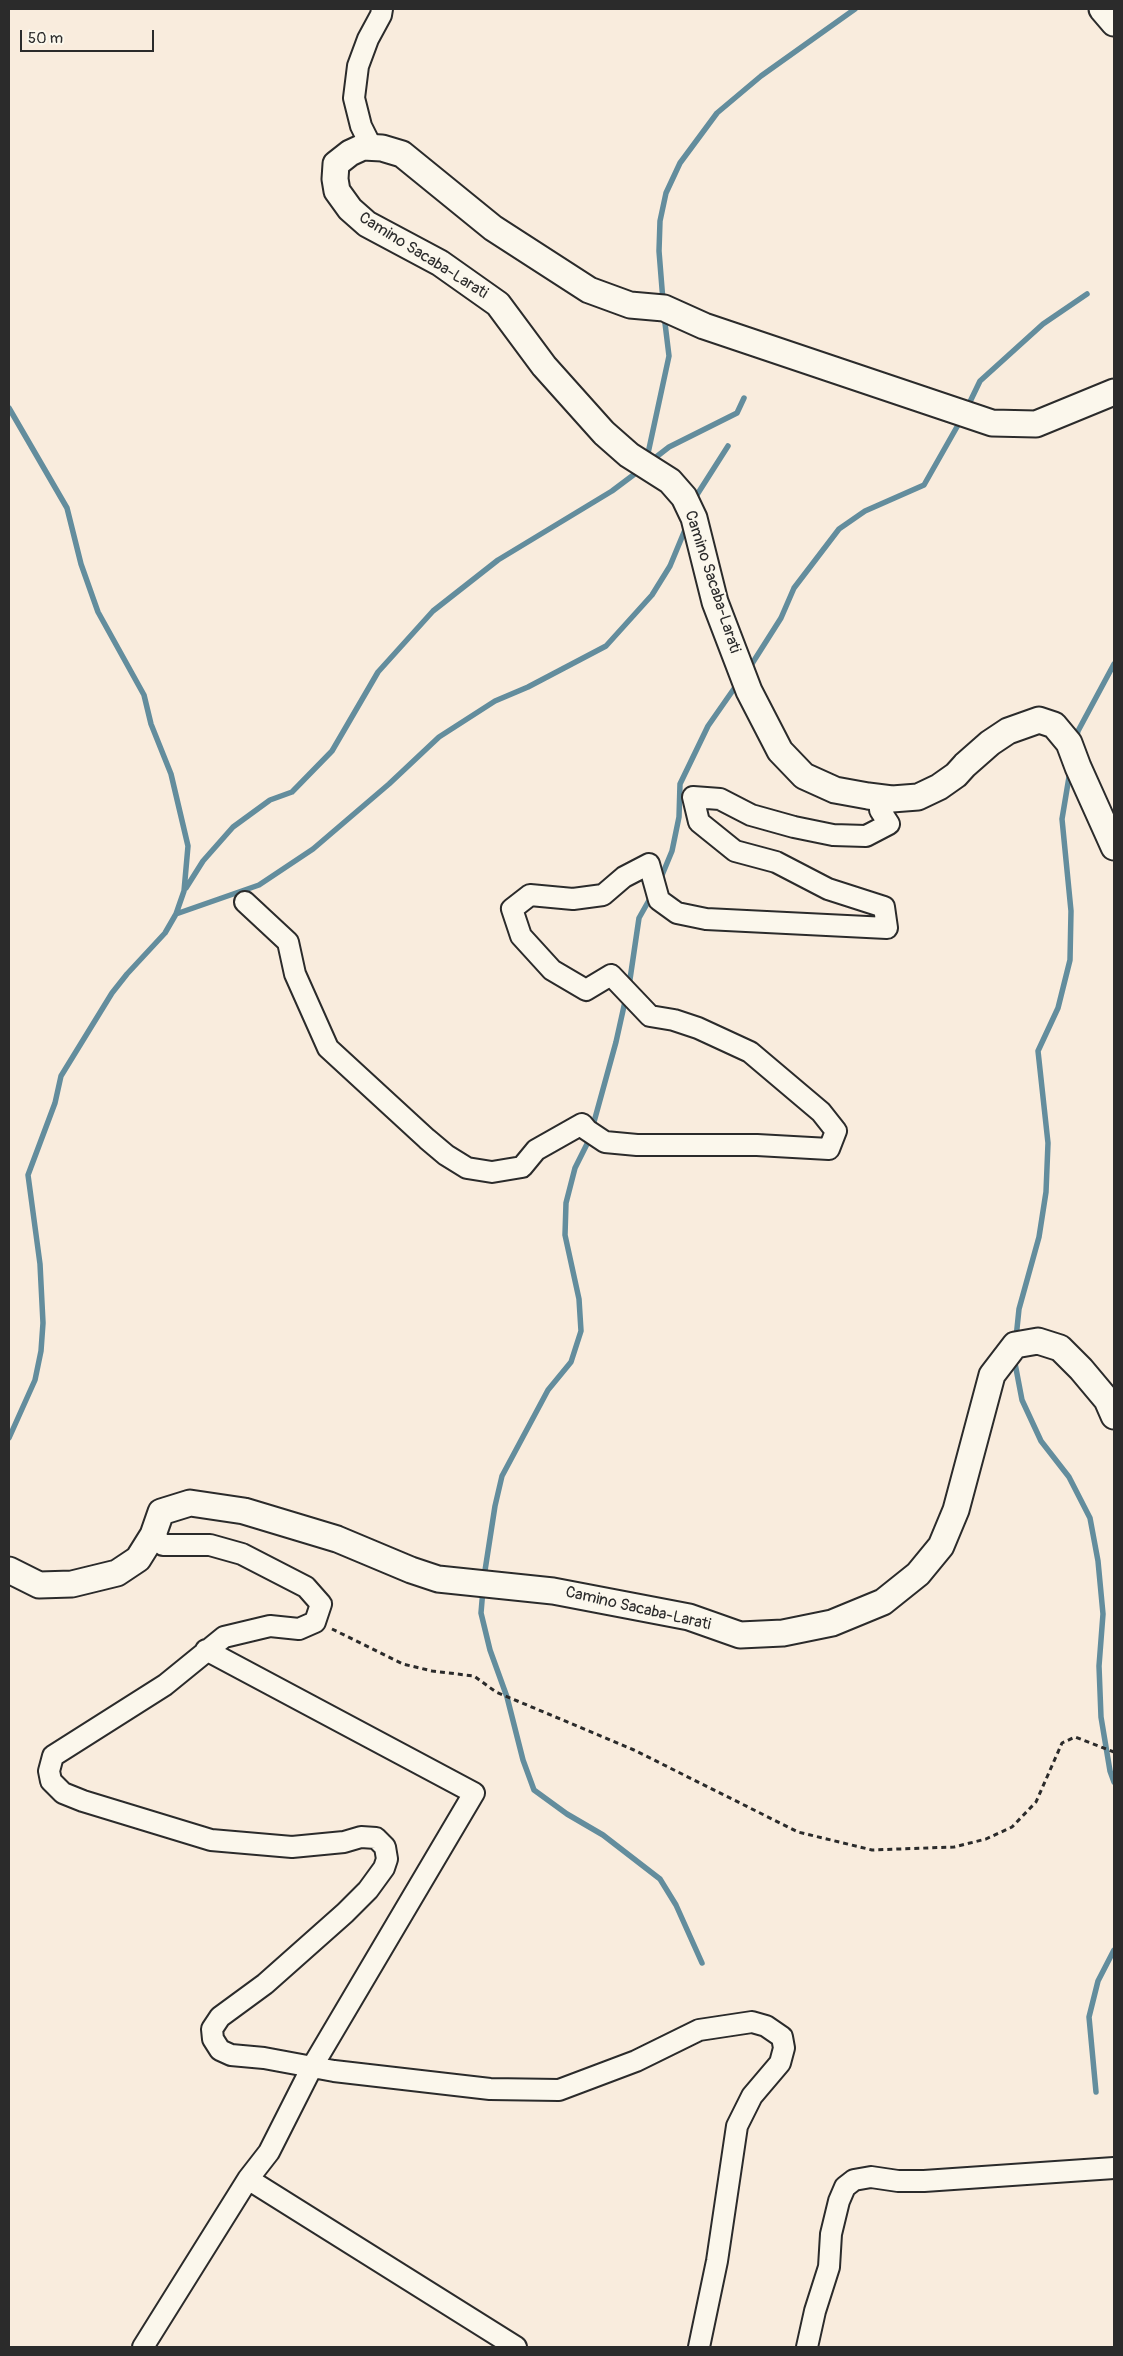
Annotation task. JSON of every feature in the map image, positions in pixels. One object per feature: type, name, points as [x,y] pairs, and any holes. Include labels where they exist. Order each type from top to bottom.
[{"type":"street","points":[[372,148],[361,126],[354,98],[358,66],[382,9]]},
{"type":"street","points":[[1102,9],[1114,23]]},
{"type":"street","name":"Camino Sacaba-Larati","points":[[1114,392],[1036,424],[992,423],[704,326],[664,308],[630,305],[589,290],[493,228],[402,154],[363,147],[350,153],[336,164],[335,179],[337,191],[350,209],[367,224],[440,263],[498,304],[544,366],[604,433],[628,456],[670,481],[684,497],[694,518],[715,602],[749,691],[780,751],[804,776],[835,790],[892,799],[918,797],[939,787],[956,775],[990,743],[1008,731],[1039,720],[1054,725],[1069,742],[1078,767],[1114,847]]},
{"type":"street","points":[[245,902],[288,942],[301,988],[328,1048],[427,1139],[446,1155],[467,1168],[492,1172],[522,1168],[536,1150],[582,1124],[587,1130],[606,1142],[829,1148],[836,1131],[821,1112],[750,1052],[698,1028],[674,1020],[650,1016],[611,975],[586,990],[552,970],[521,936],[512,909],[530,895],[573,899],[604,895],[624,877],[649,864],[659,900],[678,913],[706,919],[887,928],[884,907],[828,889],[776,862],[735,850],[699,822],[693,797],[720,799],[751,814],[794,827],[833,835],[866,836],[889,824],[880,810],[892,799]]},
{"type":"street","name":"Camino Sacaba-Larati","points":[[9,1570],[39,1585],[72,1584],[117,1573],[138,1559],[153,1536],[161,1512],[190,1504],[244,1511],[337,1539],[438,1579],[554,1590],[689,1617],[740,1635],[783,1633],[832,1623],[883,1602],[918,1574],[941,1546],[956,1510],[992,1375],[1015,1345],[1038,1341],[1060,1348],[1082,1369],[1107,1400],[1114,1416]]},
{"type":"street","points":[[153,1536],[164,1544],[210,1545],[242,1554],[306,1587],[321,1604],[315,1622],[299,1629],[270,1626],[224,1637],[165,1685],[53,1756],[49,1771],[51,1781],[63,1793],[83,1801],[211,1840],[292,1847],[344,1842],[361,1837],[376,1838],[385,1847],[387,1859],[384,1868],[368,1890],[314,1942],[272,1978],[220,2017],[212,2030],[212,2039],[220,2050],[231,2056],[264,2058],[312,2067],[490,2089],[559,2090],[636,2061],[699,2030],[752,2022],[766,2026],[782,2037],[784,2048],[780,2063],[752,2096],[737,2126],[717,2261],[699,2347]]},
{"type":"street","points":[[143,2347],[248,2179],[269,2152],[312,2067],[474,1793],[206,1650]]},
{"type":"street","points":[[807,2347],[815,2311],[829,2267],[831,2234],[839,2201],[845,2187],[854,2180],[871,2176],[898,2181],[924,2181],[1114,2168]]},
{"type":"street","points":[[248,2179],[516,2347]]},
{"type":"path","points":[[315,1622],[341,1632],[403,1664],[432,1671],[474,1676],[496,1692],[634,1750],[798,1832],[872,1850],[954,1847],[986,1839],[1012,1827],[1036,1802],[1062,1743],[1075,1737],[1114,1752]]},
{"type":"waterway","points":[[663,301],[659,251],[660,221],[666,193],[680,163],[717,113],[761,76],[855,9]]},
{"type":"waterway","points":[[967,408],[980,381],[1043,324],[1087,294]]},
{"type":"waterway","points":[[647,458],[669,356],[664,315]]},
{"type":"waterway","points":[[651,461],[669,447],[737,413],[744,398]]},
{"type":"waterway","points":[[9,408],[67,508],[81,564],[98,612],[144,695],[151,724],[171,774],[188,846],[184,891],[176,914],[165,933],[112,993],[61,1076],[55,1103],[28,1175],[40,1264],[43,1323],[41,1351],[35,1380],[9,1438]]},
{"type":"waterway","points":[[748,670],[781,618],[794,588],[839,529],[865,511],[924,485],[962,418]]},
{"type":"waterway","points":[[693,501],[728,446]]},
{"type":"waterway","points":[[186,888],[203,861],[233,827],[270,800],[292,792],[332,751],[378,672],[433,611],[498,560],[612,491],[640,470]]},
{"type":"waterway","points":[[176,914],[259,885],[313,849],[389,784],[439,737],[495,701],[528,687],[606,646],[652,595],[670,566],[687,525]]},
{"type":"waterway","points":[[1076,740],[1078,731],[1114,664]]},
{"type":"waterway","points":[[660,880],[672,851],[679,817],[680,784],[708,726],[738,683]]},
{"type":"waterway","points":[[1016,1338],[1019,1309],[1039,1237],[1046,1192],[1048,1143],[1038,1051],[1058,1008],[1070,960],[1071,911],[1062,819],[1070,771]]},
{"type":"waterway","points":[[629,986],[639,918],[652,895]]},
{"type":"waterway","points":[[484,1577],[495,1506],[502,1476],[548,1390],[571,1362],[581,1331],[579,1299],[565,1235],[566,1203],[575,1168],[589,1140],[616,1042],[626,997]]},
{"type":"waterway","points":[[1014,1358],[1022,1400],[1041,1441],[1069,1477],[1090,1518],[1098,1561],[1103,1614],[1099,1666],[1101,1717],[1110,1771],[1114,1782]]},
{"type":"waterway","points":[[483,1589],[481,1613],[490,1650],[507,1697],[523,1760],[534,1790],[567,1814],[603,1835],[660,1879],[676,1905],[702,1963]]},
{"type":"waterway","points":[[1096,2092],[1089,2017],[1098,1981],[1114,1950]]}]
